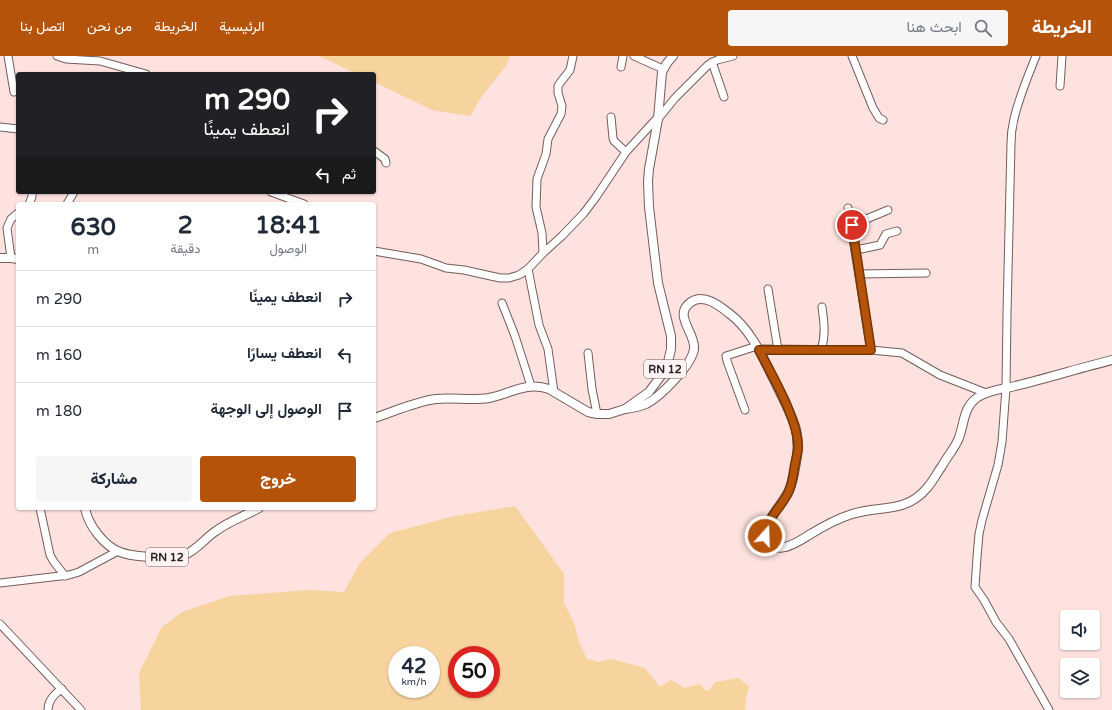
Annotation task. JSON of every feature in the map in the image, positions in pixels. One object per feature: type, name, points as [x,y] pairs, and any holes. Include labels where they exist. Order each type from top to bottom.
[{"type":"main road","name":"RN 12","points":[[376,417],[424,401],[435,399],[490,398],[531,386],[543,387],[554,392],[588,412],[609,414],[625,409],[646,395],[658,382],[666,369],[671,349],[670,336],[658,282],[648,181],[658,118],[663,69],[673,56]]},
{"type":"main road","points":[[0,258],[14,259]]},
{"type":"main road","points":[[625,409],[647,403],[654,398],[679,375],[686,365],[693,353],[694,347],[693,340],[683,314],[688,305],[693,301],[702,299],[724,309],[735,318],[746,329],[758,348],[786,404],[795,426],[798,448],[790,489],[772,518],[765,536],[771,546],[777,548],[794,544],[838,519],[853,514],[896,507],[910,503],[919,497],[929,486],[958,439],[963,418],[969,406],[986,393],[1112,360]]},
{"type":"main road","name":"RN 12","points":[[85,510],[91,525],[102,539],[118,552],[128,555],[158,558],[184,555],[194,549],[215,531],[255,510]]},
{"type":"street","points":[[8,56],[14,92]]},
{"type":"street","points":[[57,56],[66,59],[100,61],[139,72]]},
{"type":"street","points":[[543,254],[542,233],[536,208],[537,179],[546,154],[548,139],[561,114],[562,106],[558,86],[570,70],[573,56]]},
{"type":"street","points":[[621,67],[623,56]]},
{"type":"street","points":[[634,56],[663,69]]},
{"type":"street","points":[[376,251],[428,260],[446,268],[464,270],[500,278],[510,278],[528,269],[584,213],[626,152],[675,98],[712,62],[732,56]]},
{"type":"street","points":[[852,56],[873,108],[879,118],[883,120]]},
{"type":"street","points":[[1036,56],[1026,80],[1014,118],[1011,144],[1006,314],[1006,388],[1002,442],[998,465],[979,534],[976,587],[996,622],[1009,639],[1050,710]]},
{"type":"street","points":[[1060,86],[1062,56]]},
{"type":"street","points":[[712,62],[724,96]]},
{"type":"street","points":[[610,117],[614,141],[626,152]]},
{"type":"street","points":[[0,127],[16,129]]},
{"type":"street","points":[[376,152],[385,159],[386,163]]},
{"type":"street","points":[[277,194],[299,202]]},
{"type":"street","points":[[848,208],[852,225],[871,350]]},
{"type":"street","points":[[852,225],[888,210]]},
{"type":"street","points":[[14,259],[8,228],[11,219],[16,215]]},
{"type":"street","points":[[856,250],[880,245],[886,234],[897,231]]},
{"type":"street","points":[[528,269],[540,325],[548,349],[554,392]]},
{"type":"street","points":[[859,274],[926,273]]},
{"type":"street","points":[[768,289],[778,350]]},
{"type":"street","points":[[502,303],[515,336],[531,386]]},
{"type":"street","points":[[821,350],[824,337],[822,307]]},
{"type":"street","points":[[745,410],[726,356],[729,354],[758,348],[778,350],[871,350],[902,353],[940,375],[986,393]]},
{"type":"street","points":[[588,354],[592,389],[597,414]]},
{"type":"street","points":[[40,510],[50,555],[65,576]]},
{"type":"street","points":[[0,582],[65,576],[79,572],[118,552]]},
{"type":"street","points":[[0,624],[81,710]]},
{"type":"street","points":[[48,710],[48,705],[51,698],[62,689]]},
{"type":"shaded area","points":[[319,56],[510,56],[506,66],[482,96],[470,116],[432,110],[376,83],[376,72],[353,72]]},
{"type":"shaded area","points":[[515,506],[564,574],[564,603],[574,623],[579,642],[587,659],[599,662],[611,659],[645,668],[660,687],[671,680],[684,688],[700,684],[706,691],[709,690],[715,682],[738,678],[749,686],[745,710],[141,710],[139,673],[162,627],[182,612],[230,596],[309,590],[344,592],[360,563],[390,533],[455,516]]},
{"type":"route","points":[[765,536],[768,525],[790,489],[798,448],[795,426],[786,404],[759,350],[871,350],[852,225]]}]
